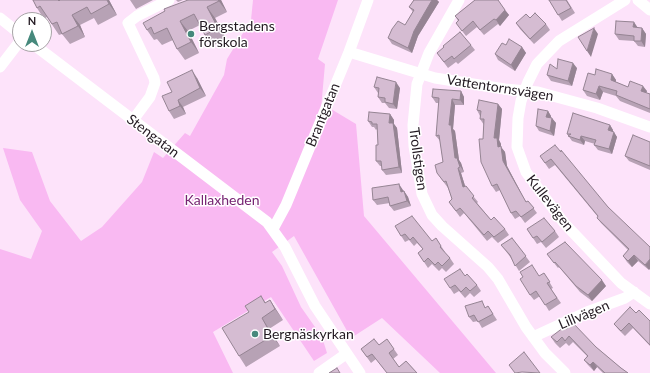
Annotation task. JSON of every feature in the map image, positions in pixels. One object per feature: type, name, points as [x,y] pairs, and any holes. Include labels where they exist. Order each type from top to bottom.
[{"type":"street","name":"Brantgatan","points":[[273,229],[286,205],[349,52],[368,0]]},
{"type":"street","name":"Trollstigen","points":[[459,0],[432,47],[420,75],[415,95],[414,139],[418,176],[427,208],[446,231],[470,249],[488,266],[533,337],[565,373]]},
{"type":"street","name":"Kullevägen","points":[[625,0],[551,48],[533,71],[524,91],[516,136],[521,160],[526,172],[546,200],[579,240],[621,283],[650,304]]},
{"type":"street","points":[[638,0],[650,10]]},
{"type":"street","points":[[133,120],[150,98],[155,83],[128,23],[156,7],[170,5]]},
{"type":"street","points":[[0,18],[12,28]]},
{"type":"street","points":[[0,67],[12,51]]},
{"type":"street","name":"Stengatan","points":[[44,52],[261,218],[273,229],[285,247],[315,306],[360,373]]},
{"type":"street","name":"Vattentornsvägen","points":[[349,52],[420,75],[454,82],[538,92],[579,102],[650,127]]},
{"type":"street","name":"Lillvägen","points":[[533,337],[587,312],[625,298],[634,292]]},
{"type":"street","points":[[319,373],[346,354]]},
{"type":"green space","name":"Kallaxheden","points":[[253,0],[338,0],[318,59],[325,64],[318,143],[331,109],[356,124],[364,216],[496,373],[440,373],[382,318],[351,338],[294,236],[272,252],[282,266],[301,307],[322,337],[327,353],[314,361],[271,297],[213,332],[233,373],[0,373],[0,249],[31,259],[42,231],[20,200],[3,148],[32,152],[50,201],[81,241],[102,227],[142,182],[154,152],[163,158],[185,133],[190,136],[224,75],[227,59],[251,20]]},
{"type":"building","points":[[33,0],[107,0],[109,4],[91,14],[87,7],[72,15],[78,26],[62,34],[57,22],[52,24],[52,12],[44,12],[40,6],[37,8]]},
{"type":"building","points":[[188,0],[218,0],[219,1],[207,7],[218,28],[205,35],[194,14],[180,21],[191,42],[177,49],[167,28],[154,34],[151,27],[147,30],[143,23],[165,11],[164,9]]},
{"type":"building","points":[[414,0],[432,0],[414,31],[408,48],[388,38],[398,21],[405,25],[414,10],[409,7]]},
{"type":"building","points":[[475,0],[498,0],[505,10],[496,20],[494,19],[480,30],[473,21],[462,31],[456,23],[459,20],[455,16]]},
{"type":"building","points":[[549,0],[566,0],[571,8],[558,15]]},
{"type":"building","points":[[535,13],[546,24],[530,39],[516,23],[526,14],[530,18]]},
{"type":"building","points":[[616,21],[634,22],[633,27],[642,28],[641,41],[634,41],[634,36],[615,34]]},
{"type":"building","points":[[594,28],[587,51],[578,37]]},
{"type":"building","points":[[460,32],[471,45],[454,59],[452,56],[444,62],[437,53]]},
{"type":"building","points":[[509,39],[522,47],[511,65],[495,54],[502,43],[506,45]]},
{"type":"building","points":[[558,59],[573,63],[568,81],[547,75],[550,64],[557,69]]},
{"type":"building","points":[[596,69],[612,74],[611,80],[628,87],[630,81],[643,86],[641,91],[650,94],[650,109],[616,95],[617,91],[599,86],[596,94],[583,90],[588,73],[595,75]]},
{"type":"building","points":[[192,70],[200,88],[178,100],[180,106],[169,111],[162,96],[172,92],[167,82]]},
{"type":"building","points":[[377,77],[396,82],[393,104],[385,102],[385,98],[378,97],[379,88],[374,87]]},
{"type":"building","points":[[433,89],[461,91],[460,100],[452,99],[449,125],[451,125],[455,158],[457,158],[460,167],[458,168],[463,187],[466,186],[474,196],[472,198],[491,220],[494,217],[505,229],[494,237],[488,231],[484,235],[460,208],[456,211],[449,202],[452,199],[446,181],[444,182],[437,173],[435,165],[443,162],[439,135],[436,136],[439,98],[432,97]]},
{"type":"building","points":[[479,100],[498,104],[494,138],[497,138],[498,147],[501,146],[503,161],[526,202],[528,201],[534,208],[521,217],[516,211],[511,213],[497,184],[492,186],[481,162],[479,139],[483,139],[484,119],[480,119],[481,111],[477,110]]},
{"type":"building","points":[[538,109],[548,111],[546,117],[552,118],[550,131],[536,126]]},
{"type":"building","points":[[369,112],[390,114],[389,123],[393,123],[399,167],[382,170],[381,161],[376,161],[376,145],[378,145],[377,124],[372,124],[372,122],[368,121]]},
{"type":"building","points":[[573,113],[610,125],[608,130],[614,132],[609,149],[594,145],[596,140],[581,136],[580,140],[568,136],[571,134],[567,134]]},
{"type":"building","points":[[633,135],[650,142],[650,166],[625,156]]},
{"type":"building","points":[[555,145],[561,152],[561,150],[608,207],[650,247],[650,259],[645,265],[634,255],[628,261],[623,256],[629,249],[597,218],[598,216],[551,159],[545,163],[540,156]]},
{"type":"building","points":[[399,184],[401,192],[404,191],[407,201],[390,206],[388,197],[373,200],[372,188]]},
{"type":"building","points":[[412,216],[432,241],[436,238],[441,246],[440,247],[450,258],[442,266],[438,262],[435,265],[428,258],[424,262],[418,253],[423,249],[413,237],[410,240],[405,234],[401,236],[395,226]]},
{"type":"building","points":[[544,218],[555,231],[542,242],[537,236],[533,238],[527,229]]},
{"type":"building","points":[[512,238],[526,256],[515,266],[510,255],[501,245]]},
{"type":"building","points":[[565,242],[602,280],[588,295],[576,286],[547,254]]},
{"type":"building","points":[[532,265],[539,276],[544,273],[550,282],[547,283],[557,298],[545,305],[536,291],[530,295],[520,279],[523,277],[520,272]]},
{"type":"building","points":[[460,269],[465,276],[467,274],[477,285],[470,291],[466,287],[461,292],[455,285],[450,288],[444,279]]},
{"type":"building","points":[[261,296],[265,303],[270,300],[275,309],[262,318],[272,336],[239,356],[222,328],[249,312],[245,306]]},
{"type":"building","points":[[482,301],[485,308],[488,306],[493,314],[478,322],[474,315],[469,317],[465,306]]},
{"type":"building","points":[[630,307],[636,313],[639,310],[650,321],[650,345],[629,323],[621,331],[614,324]]},
{"type":"building","points":[[573,323],[596,347],[628,373],[605,373],[593,362],[590,365],[584,360],[588,356],[569,336],[565,341],[562,337],[557,342],[551,337],[564,327],[567,329]]},
{"type":"building","points":[[374,339],[379,345],[387,339],[394,349],[389,353],[399,367],[406,361],[417,373],[387,373],[372,354],[367,357],[361,349]]},
{"type":"building","points":[[524,352],[540,373],[515,373],[509,365]]},
{"type":"building","points":[[337,368],[340,373],[329,373]]},
{"type":"place","name":"Bergstadens förskola","points":[[191,34]]},
{"type":"place","name":"Bergnäskyrkan","points":[[255,334]]}]
